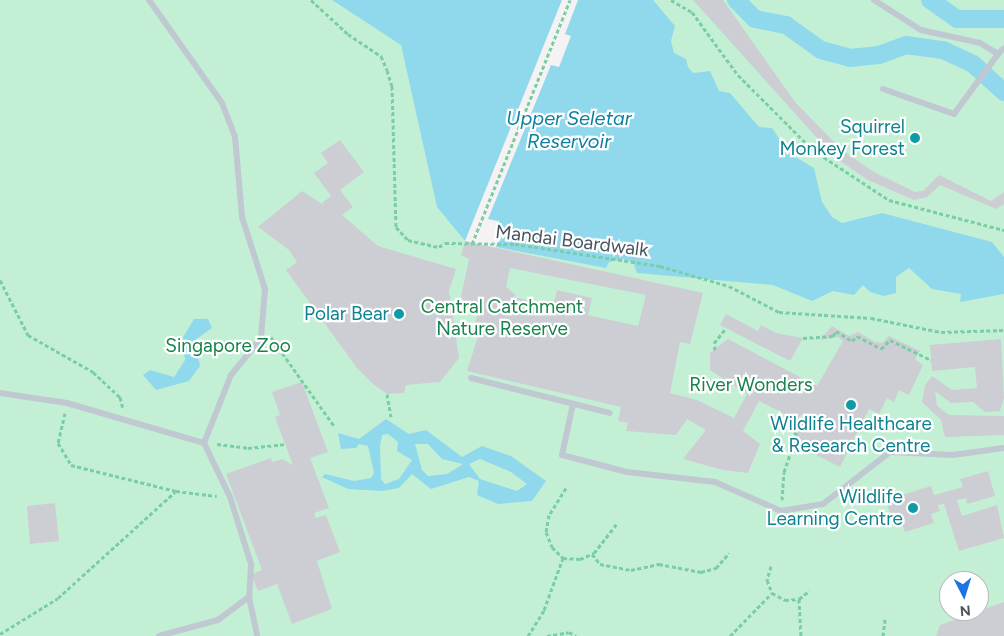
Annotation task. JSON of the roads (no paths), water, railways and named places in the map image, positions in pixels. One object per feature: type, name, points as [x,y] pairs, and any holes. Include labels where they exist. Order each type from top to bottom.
[{"type":"lane","points":[[149,0],[222,103],[235,137],[242,217],[265,289],[261,338],[230,375],[204,443],[230,497],[251,564],[249,597],[257,636]]},
{"type":"lane","points":[[874,0],[909,25],[980,43],[998,54]]},
{"type":"lane","points":[[883,89],[954,114],[1004,48]]},
{"type":"lane","points":[[472,378],[610,414]]},
{"type":"lane","points":[[0,393],[67,403],[125,418],[204,443]]},
{"type":"lane","points":[[573,404],[562,455],[627,472],[715,482],[781,511],[823,504],[890,452],[953,455],[1004,448]]},
{"type":"lane","points":[[159,636],[218,620],[249,597]]},
{"type":"water","name":"Upper Seletar Reservoir","points":[[332,0],[653,0],[675,26],[671,41],[674,53],[686,59],[688,67],[693,73],[710,71],[719,91],[730,93],[759,127],[772,128],[789,153],[814,168],[822,202],[832,217],[842,223],[882,213],[992,242],[1004,257],[1004,294],[960,302],[961,294],[932,289],[909,268],[896,277],[896,293],[884,296],[870,292],[863,285],[854,295],[833,291],[812,301],[773,285],[637,273],[634,264],[625,259],[609,262],[606,268],[465,241],[437,207],[401,45]]},
{"type":"water","points":[[194,319],[208,319],[212,328],[195,340],[200,366],[189,381],[156,390],[143,375],[150,370],[174,377],[185,360],[182,339]]},
{"type":"water","points":[[386,419],[409,434],[426,430],[462,457],[482,446],[511,456],[546,481],[532,501],[498,504],[477,495],[479,481],[469,477],[431,489],[412,474],[399,488],[382,491],[348,489],[322,477],[325,474],[354,481],[371,478],[374,473],[368,446],[359,444],[356,448],[341,449],[338,433],[359,439]],"holes":[[[388,434],[398,442],[397,451],[412,460],[399,479],[385,484],[381,479],[380,446],[382,435]],[[415,444],[428,444],[442,459],[463,464],[447,474],[428,476],[422,470]],[[480,459],[511,472],[527,484],[517,491],[480,479],[469,464]]]},
{"type":"waterway","points":[[736,0],[755,19],[786,25],[821,50],[850,58],[879,55],[906,45],[943,50],[973,64],[1004,92]]},
{"type":"waterway","points":[[930,0],[957,19],[1004,19]]},
{"type":"place","name":"Squirrel Monkey Forest","points":[[915,138]]},
{"type":"place","name":"Polar Bear","points":[[399,314]]},
{"type":"place","name":"Wildlife Healthcare & Research Centre","points":[[851,405]]},
{"type":"place","name":"Wildlife Learning Centre","points":[[913,508]]},
{"type":"park label","name":"Central Catchment Nature Reserve","points":[[502,318]]},
{"type":"park label","name":"Singapore Zoo","points":[[228,346]]},
{"type":"park label","name":"River Wonders","points":[[751,385]]}]
